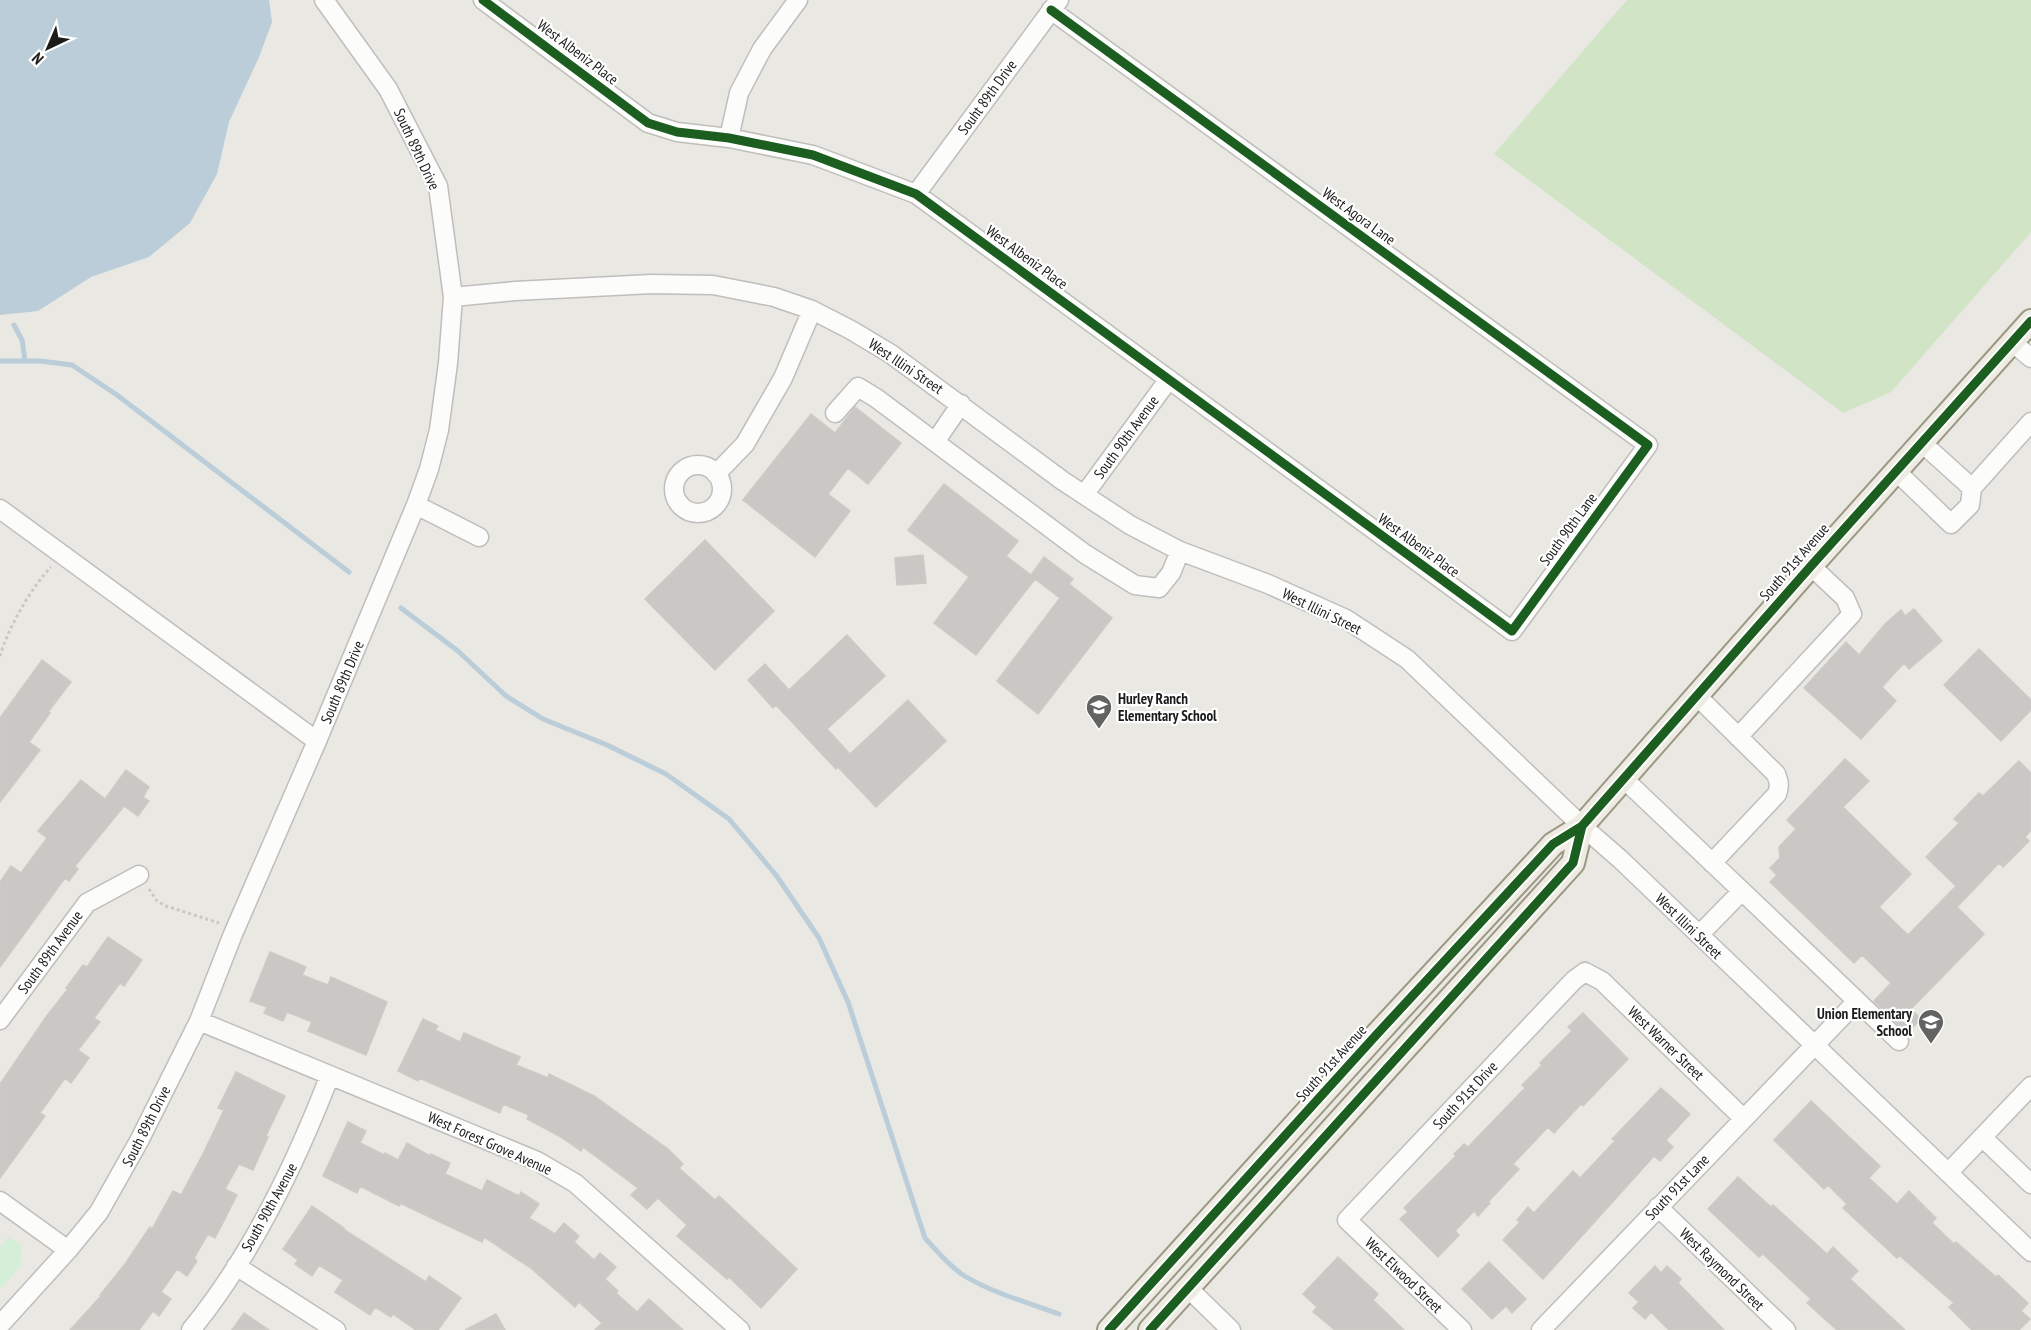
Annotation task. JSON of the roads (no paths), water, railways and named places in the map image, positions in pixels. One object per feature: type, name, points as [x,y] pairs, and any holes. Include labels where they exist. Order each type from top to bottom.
[{"type":"main road","name":"South 91st Avenue","points":[[1109,1330],[1553,844],[1582,826],[1921,442],[2031,321]]},
{"type":"main road","name":"South 91st Avenue","points":[[1150,1330],[1574,863],[1582,826]]},
{"type":"street","name":"South 89th Drive","points":[[0,1325],[99,1212],[139,1141],[199,1021],[235,929],[416,505],[429,469],[439,430],[448,363],[453,297],[438,186],[388,89],[324,0]]},
{"type":"street","name":"West Albeniz Place","points":[[483,0],[648,123],[677,132],[729,138],[813,155],[916,194],[1512,631]]},
{"type":"street","points":[[729,138],[739,93],[789,3]]},
{"type":"street","name":"Souht 89th Drive","points":[[916,194],[1055,5]]},
{"type":"street","name":"West Agora Lane","points":[[1055,5],[1648,445]]},
{"type":"street","name":"West Illini Street","points":[[453,297],[514,291],[652,284],[713,285],[774,297],[812,310],[891,354],[1012,444],[1130,525],[1180,552],[1268,584],[1346,619],[1407,659],[2031,1252]]},
{"type":"street","points":[[716,474],[745,444],[783,378],[812,310]]},
{"type":"street","points":[[2012,342],[2031,358]]},
{"type":"street","name":"South 90th Avenue","points":[[1084,495],[1169,380]]},
{"type":"street","points":[[835,413],[858,387],[876,398],[1085,554],[1135,585],[1159,588],[1171,573],[1180,552]]},
{"type":"street","points":[[935,442],[961,404]]},
{"type":"street","points":[[1896,471],[1952,524],[1970,505],[1972,488],[2031,422]]},
{"type":"street","points":[[1921,442],[1972,488]]},
{"type":"street","name":"South 90th Lane","points":[[1512,631],[1648,445]]},
{"type":"street","points":[[416,505],[479,537]]},
{"type":"street","points":[[0,509],[317,741]]},
{"type":"street","points":[[1738,737],[1852,614],[1845,598],[1811,566]]},
{"type":"street","points":[[1697,696],[1776,774],[1780,788],[1772,800],[1712,863]]},
{"type":"street","points":[[1624,779],[1899,1041]]},
{"type":"street","name":"South 89th Avenue","points":[[0,1020],[87,903],[139,876]]},
{"type":"street","points":[[1699,935],[1742,891]]},
{"type":"street","name":"West Warner Street","points":[[1585,972],[1602,981],[1743,1118]]},
{"type":"street","name":"South 91st Drive","points":[[1347,1220],[1574,980],[1585,972]]},
{"type":"street","name":"South 91st Lane","points":[[1541,1330],[1856,1002]]},
{"type":"street","name":"West Forest Grove Avenue","points":[[199,1021],[537,1161],[575,1183],[740,1330]]},
{"type":"street","name":"South 90th Avenue","points":[[191,1330],[236,1266],[281,1191],[330,1075]]},
{"type":"street","points":[[1948,1173],[2031,1086]]},
{"type":"street","points":[[1982,1137],[2031,1184]]},
{"type":"street","points":[[0,1201],[68,1250]]},
{"type":"street","name":"West Raymond Street","points":[[1658,1207],[1786,1330]]},
{"type":"street","name":"West Elwood Street","points":[[1347,1220],[1462,1330]]},
{"type":"street","points":[[236,1266],[336,1330]]},
{"type":"street","points":[[1188,1288],[1231,1330]]},
{"type":"water","points":[[0,0],[269,0],[272,22],[259,57],[229,122],[217,174],[190,223],[149,257],[91,277],[38,311],[0,315]]},
{"type":"waterway","points":[[14,325],[22,340],[25,360]]},
{"type":"waterway","points":[[0,361],[40,361],[72,365],[117,395],[349,572]]},
{"type":"waterway","points":[[401,608],[458,651],[506,696],[543,719],[607,745],[666,774],[729,819],[776,875],[819,938],[848,1002],[925,1238],[952,1267],[963,1275],[998,1292],[1059,1314]]},
{"type":"place","name":"Hurley Ranch Elementary School","points":[[1099,730]]},
{"type":"place","name":"Union Elementary School","points":[[1931,1045]]}]
